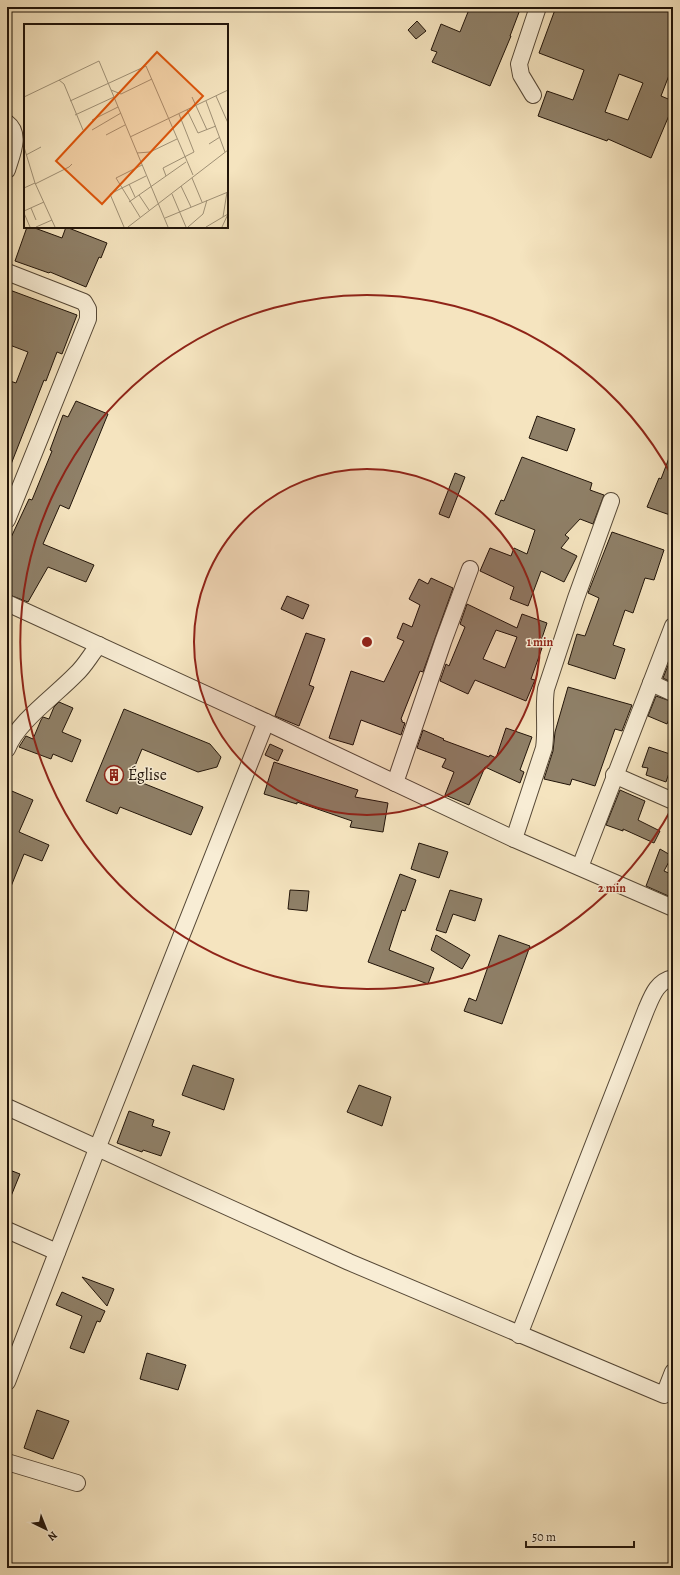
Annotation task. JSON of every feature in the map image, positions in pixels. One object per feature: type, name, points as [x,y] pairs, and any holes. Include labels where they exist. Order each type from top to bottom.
[{"type":"street","points":[[533,94],[521,75],[519,64],[538,7]]},
{"type":"street","points":[[7,122],[11,126],[15,138],[7,170]]},
{"type":"street","points":[[7,272],[84,302],[88,309],[88,319],[7,520]]},
{"type":"street","points":[[514,840],[544,748],[546,736],[544,704],[546,689],[576,598],[612,501]]},
{"type":"street","points":[[395,783],[440,649],[470,569]]},
{"type":"street","points":[[7,602],[266,722],[514,840],[673,908]]},
{"type":"street","points":[[580,867],[614,775],[673,626]]},
{"type":"street","points":[[7,749],[16,733],[78,673],[99,645]]},
{"type":"street","points":[[650,683],[673,693]]},
{"type":"street","points":[[7,1382],[14,1343],[57,1252],[266,722]]},
{"type":"street","points":[[614,775],[673,801]]},
{"type":"street","points":[[518,1335],[646,1010],[656,989],[666,979],[673,978]]},
{"type":"street","points":[[7,1107],[342,1259],[518,1335],[664,1395],[673,1372]]},
{"type":"street","points":[[7,1230],[57,1252]]},
{"type":"street","points":[[7,1462],[77,1483]]},
{"type":"building","points":[[470,7],[521,7],[511,36],[490,86],[432,62],[437,52],[431,50],[441,24],[460,32]]},
{"type":"building","points":[[556,7],[673,7],[673,65],[661,96],[673,101],[673,106],[651,158],[608,139],[607,141],[538,116],[547,91],[573,100],[584,70],[539,53]],"holes":[[[619,74],[643,83],[628,120],[605,112]]]},
{"type":"building","points":[[417,21],[426,31],[416,39],[408,30]]},
{"type":"building","points":[[27,228],[35,228],[62,238],[66,228],[69,228],[107,243],[86,287],[50,272],[49,273],[15,261]]},
{"type":"building","points":[[7,289],[77,315],[62,354],[57,352],[46,381],[44,380],[8,472],[7,380],[16,383],[28,352],[7,344]]},
{"type":"building","points":[[76,401],[108,414],[69,509],[60,505],[43,544],[94,565],[86,582],[48,567],[28,602],[7,594],[7,546],[29,499],[32,500],[52,451],[50,450],[63,415],[68,417]]},
{"type":"building","points":[[537,416],[575,429],[567,451],[529,438]]},
{"type":"building","points":[[672,450],[673,516],[647,507],[659,478],[661,479]]},
{"type":"building","points":[[522,457],[592,483],[590,490],[604,495],[593,524],[580,519],[565,535],[569,538],[561,548],[577,556],[564,582],[541,571],[528,606],[510,599],[514,587],[480,571],[490,548],[511,556],[514,548],[527,554],[535,530],[495,514],[501,500],[504,501]]},
{"type":"building","points":[[455,473],[465,477],[449,518],[439,514]]},
{"type":"building","points":[[612,532],[664,550],[654,580],[645,578],[633,613],[625,610],[613,645],[625,649],[615,679],[568,664],[577,634],[585,636],[599,598],[588,593]]},
{"type":"building","points":[[431,578],[453,588],[423,672],[420,671],[401,719],[402,722],[405,723],[401,735],[361,720],[353,745],[329,738],[351,671],[384,682],[404,641],[397,638],[403,623],[412,627],[420,605],[409,599],[419,579],[428,584]]},
{"type":"building","points":[[287,596],[309,605],[303,619],[281,609]]},
{"type":"building","points":[[467,604],[517,628],[522,614],[547,623],[539,647],[542,648],[531,679],[535,680],[526,701],[475,680],[468,694],[440,681],[446,664],[449,666],[465,627],[460,624]],"holes":[[[496,630],[517,637],[505,668],[483,659]]]},
{"type":"building","points":[[306,633],[325,639],[309,685],[314,687],[299,726],[275,716]]},
{"type":"building","points":[[673,653],[673,683],[663,678]]},
{"type":"building","points":[[568,687],[632,705],[622,731],[615,729],[595,786],[572,779],[570,785],[544,779],[553,751],[555,732]]},
{"type":"building","points":[[656,696],[673,702],[673,709],[667,724],[648,716]]},
{"type":"building","points":[[59,702],[73,708],[62,732],[81,740],[72,762],[53,754],[51,759],[19,747],[26,736],[33,739],[43,717],[49,719],[54,707]]},
{"type":"building","name":"Église","points":[[124,709],[210,744],[221,757],[217,767],[198,772],[142,749],[130,778],[203,807],[191,835],[120,807],[117,814],[86,801]]},
{"type":"building","points":[[506,728],[532,737],[520,770],[524,772],[520,783],[485,767],[469,805],[445,795],[454,772],[442,767],[446,759],[417,748],[423,730],[444,739],[443,740],[489,757],[490,755],[496,758]]},
{"type":"building","points":[[270,744],[283,750],[278,761],[265,755]]},
{"type":"building","points":[[649,747],[673,755],[673,761],[666,782],[646,775],[648,768],[642,767]]},
{"type":"building","points":[[274,762],[358,790],[355,797],[388,803],[383,832],[350,827],[352,821],[297,802],[297,804],[264,794]]},
{"type":"building","points":[[7,789],[33,800],[19,832],[49,845],[42,861],[24,854],[8,894]]},
{"type":"building","points":[[620,790],[645,801],[638,820],[660,831],[654,843],[623,829],[623,831],[606,825]]},
{"type":"building","points":[[419,843],[448,852],[439,878],[411,869]]},
{"type":"building","points":[[660,849],[672,856],[664,871],[673,875],[673,898],[646,886]]},
{"type":"building","points":[[400,874],[416,880],[405,911],[402,910],[389,950],[434,968],[428,984],[368,962]]},
{"type":"building","points":[[290,890],[309,891],[307,911],[288,909]]},
{"type":"building","points":[[450,890],[482,899],[475,921],[453,914],[446,933],[436,930]]},
{"type":"building","points":[[436,935],[470,955],[462,969],[431,950]]},
{"type":"building","points":[[499,935],[530,946],[502,1024],[464,1011],[469,998],[476,1001]]},
{"type":"building","points":[[193,1065],[234,1079],[224,1110],[182,1095]]},
{"type":"building","points":[[359,1085],[391,1097],[382,1126],[347,1112]]},
{"type":"building","points":[[129,1111],[154,1120],[152,1126],[170,1132],[161,1156],[143,1150],[142,1152],[117,1143]]},
{"type":"building","points":[[7,1169],[20,1174],[7,1206]]},
{"type":"building","points":[[82,1277],[114,1289],[107,1306]]},
{"type":"building","points":[[62,1292],[105,1311],[100,1322],[97,1321],[84,1353],[70,1348],[82,1316],[56,1305]]},
{"type":"building","points":[[147,1353],[186,1365],[178,1390],[140,1379]]},
{"type":"building","points":[[37,1410],[69,1421],[53,1459],[24,1448]]},
{"type":"place","name":"Église","points":[[114,775]]}]
